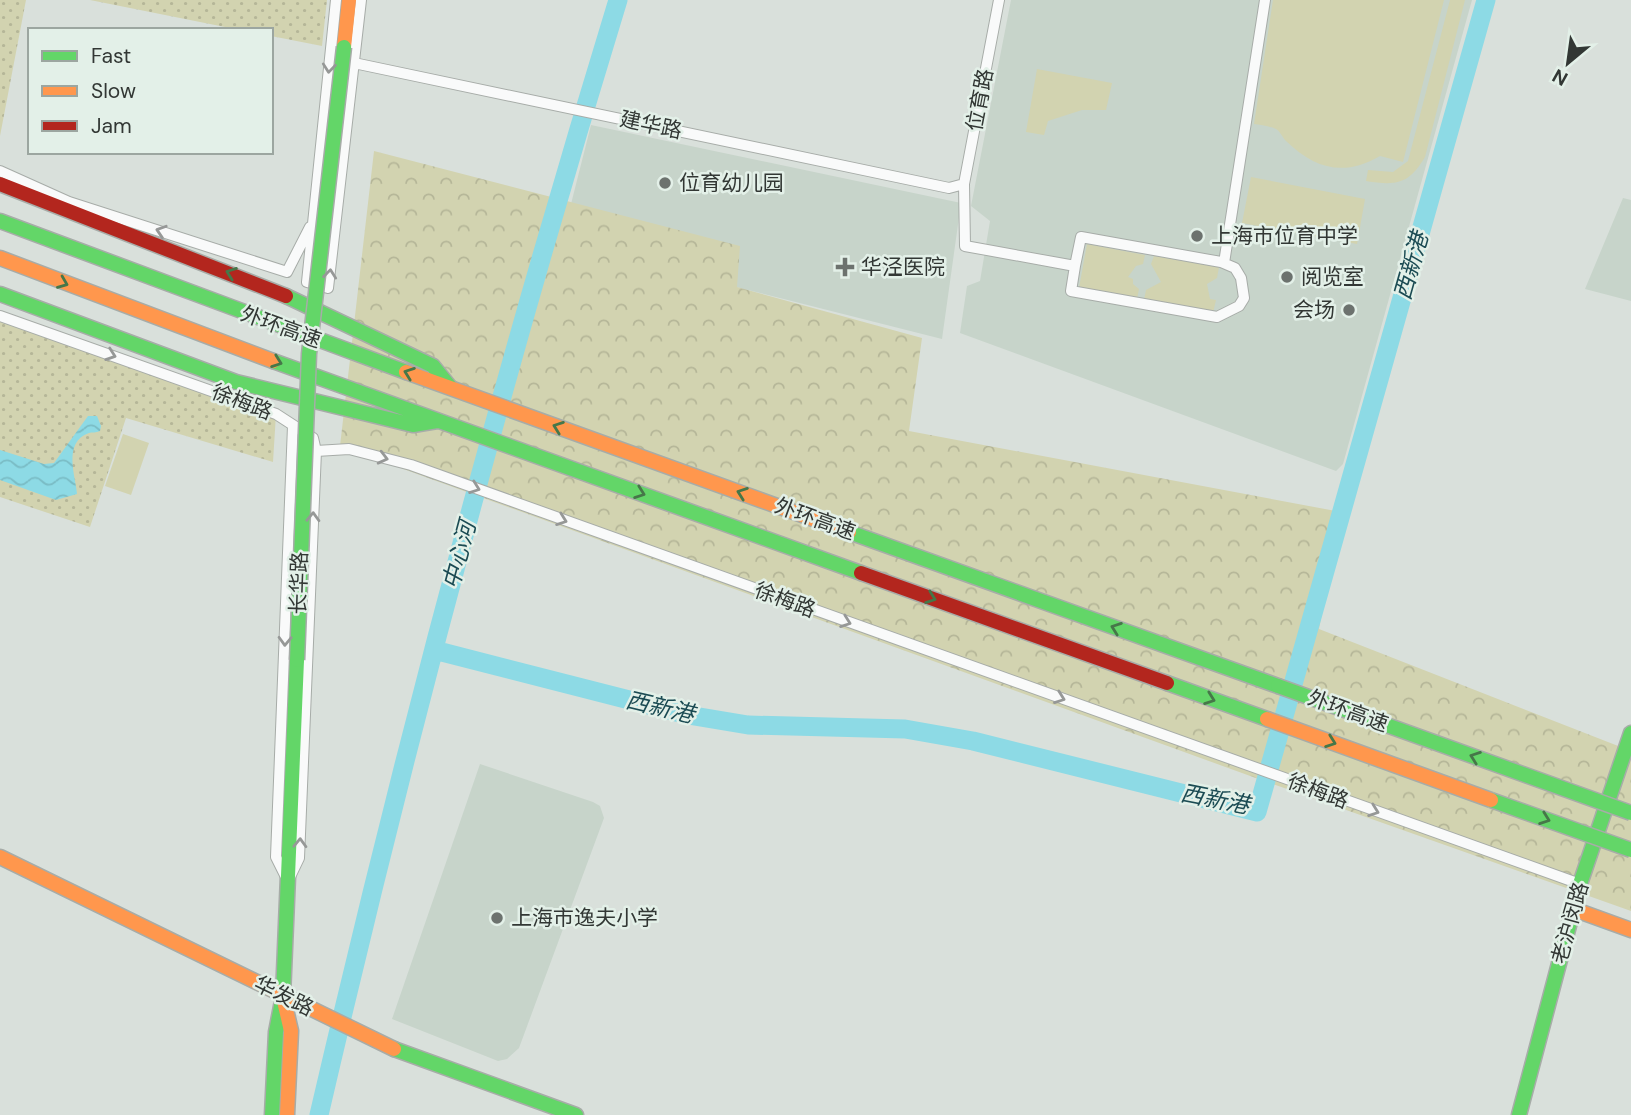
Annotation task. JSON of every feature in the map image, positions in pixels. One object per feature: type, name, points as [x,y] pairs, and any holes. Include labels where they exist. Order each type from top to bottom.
[{"type":"main road","name":"长华路","points":[[272,1115],[276,1032],[283,996],[309,354],[349,0]]},
{"type":"main road","points":[[0,184],[287,296],[433,366],[452,388]]},
{"type":"main road","name":"外环高速","points":[[0,221],[174,288],[482,400],[1631,813]]},
{"type":"main road","name":"外环高速","points":[[0,258],[439,421],[1631,850]]},
{"type":"main road","points":[[0,294],[200,370],[260,389],[412,425],[439,421]]},
{"type":"main road","name":"老沪闵路","points":[[1519,1115],[1580,884],[1631,733]]},
{"type":"main road","name":"华发路","points":[[0,857],[367,1036],[448,1071],[576,1115]]},
{"type":"main road","points":[[1573,909],[1631,930]]},
{"type":"main road","name":"长华路","points":[[283,996],[291,1031],[288,1115]]},
{"type":"street","points":[[337,0],[307,282],[328,288],[361,0]]},
{"type":"street","name":"位育路","points":[[999,0],[964,184],[965,246],[1075,266]]},
{"type":"street","points":[[1224,263],[1265,0]]},
{"type":"street","name":"建华路","points":[[354,63],[949,188],[964,184]]},
{"type":"street","points":[[0,171],[69,202],[287,272],[313,220]]},
{"type":"street","points":[[1080,237],[1224,263],[1235,268],[1241,278],[1244,298],[1240,306],[1217,317],[1071,291],[1075,266],[1080,237]]},
{"type":"street","name":"徐梅路","points":[[0,316],[276,414],[313,438],[316,451],[349,449],[411,464],[1580,884]]},
{"type":"street","name":"长华路","points":[[288,881],[276,856],[293,426]]},
{"type":"street","name":"长华路","points":[[288,881],[299,858],[316,451]]},
{"type":"shaded area","name":"上海市位育中学","points":[[1011,0],[1472,0],[1343,464],[1336,471],[960,333],[967,286],[980,281],[990,221],[971,206]]},
{"type":"shaded area","name":"华泾医院","points":[[591,125],[961,203],[942,339],[736,287],[571,204]]},
{"type":"shaded area","points":[[1623,198],[1631,200],[1631,301],[1585,289]]},
{"type":"shaded area","name":"上海市逸夫小学","points":[[480,764],[593,802],[600,806],[604,818],[519,1048],[507,1059],[498,1061],[392,1019]]},
{"type":"green space","points":[[0,0],[26,0],[0,136]]},
{"type":"green space","points":[[90,0],[327,0],[322,46],[273,36],[273,28],[230,28]]},
{"type":"green space","points":[[1273,0],[1444,0],[1403,162],[1380,156],[1354,166],[1330,167],[1297,151],[1276,129],[1254,124]]},
{"type":"green space","points":[[1450,0],[1465,0],[1425,157],[1413,173],[1401,181],[1366,181],[1368,170],[1393,172],[1408,161]]},
{"type":"green space","points":[[1037,69],[1112,83],[1106,110],[1082,110],[1048,121],[1044,135],[1026,132]]},
{"type":"green space","points":[[374,151],[740,246],[737,287],[922,338],[909,431],[1341,512],[1319,629],[1631,751],[1631,911],[340,446]]},
{"type":"green space","points":[[1251,177],[1365,199],[1357,244],[1242,223]]},
{"type":"green space","points":[[1087,244],[1145,255],[1143,264],[1136,266],[1128,277],[1133,279],[1133,284],[1139,289],[1137,299],[1079,288]]},
{"type":"green space","points":[[1154,256],[1219,267],[1217,278],[1207,284],[1210,299],[1216,300],[1213,313],[1144,300],[1146,290],[1161,282],[1151,264]]},
{"type":"green space","points":[[0,316],[276,414],[273,462],[126,418],[90,527],[0,497]]},
{"type":"green space","points":[[123,434],[149,443],[131,495],[105,486]]},
{"type":"water","points":[[88,416],[97,416],[101,426],[100,431],[81,438],[73,452],[77,494],[56,500],[0,480],[0,450],[44,464],[54,463]]},
{"type":"waterway","name":"中心河","points":[[319,1115],[387,834],[459,555],[536,277],[618,0]]},
{"type":"waterway","name":"西新港","points":[[434,650],[688,715],[748,725],[905,729],[973,741],[1257,812],[1486,0]]},
{"type":"traffic: fast","points":[[297,660],[309,354],[344,47]]},
{"type":"traffic: fast","points":[[0,221],[406,372]]},
{"type":"traffic: fast","points":[[0,294],[236,382],[413,425],[437,421]]},
{"type":"traffic: fast","points":[[286,296],[433,366],[450,387]]},
{"type":"traffic: fast","points":[[273,361],[861,573]]},
{"type":"traffic: fast","points":[[849,532],[1278,686]]},
{"type":"traffic: fast","points":[[272,1115],[276,1032],[283,996],[297,660]]},
{"type":"traffic: fast","points":[[1167,683],[1267,719]]},
{"type":"traffic: fast","points":[[1278,686],[1631,813]]},
{"type":"traffic: fast","points":[[1519,1115],[1580,884],[1631,733]]},
{"type":"traffic: fast","points":[[1491,800],[1631,850]]},
{"type":"traffic: fast","points":[[394,1049],[576,1115]]},
{"type":"traffic: slow","points":[[344,47],[349,0]]},
{"type":"traffic: slow","points":[[0,258],[273,361]]},
{"type":"traffic: slow","points":[[406,372],[849,532]]},
{"type":"traffic: slow","points":[[1267,719],[1491,800]]},
{"type":"traffic: slow","points":[[0,857],[394,1049]]},
{"type":"traffic: slow","points":[[1573,909],[1631,930]]},
{"type":"traffic: slow","points":[[284,1001],[291,1031],[287,1115]]},
{"type":"traffic: jam","points":[[0,184],[286,296]]},
{"type":"traffic: jam","points":[[861,573],[1167,683]]},
{"type":"place","name":"位育幼儿园","points":[[665,183]]},
{"type":"place","name":"上海市位育中学","points":[[1197,236]]},
{"type":"place","name":"华泾医院","points":[[845,267]]},
{"type":"place","name":"阅览室","points":[[1287,277]]},
{"type":"place","name":"会场","points":[[1349,310]]},
{"type":"place","name":"上海市逸夫小学","points":[[497,918]]}]
